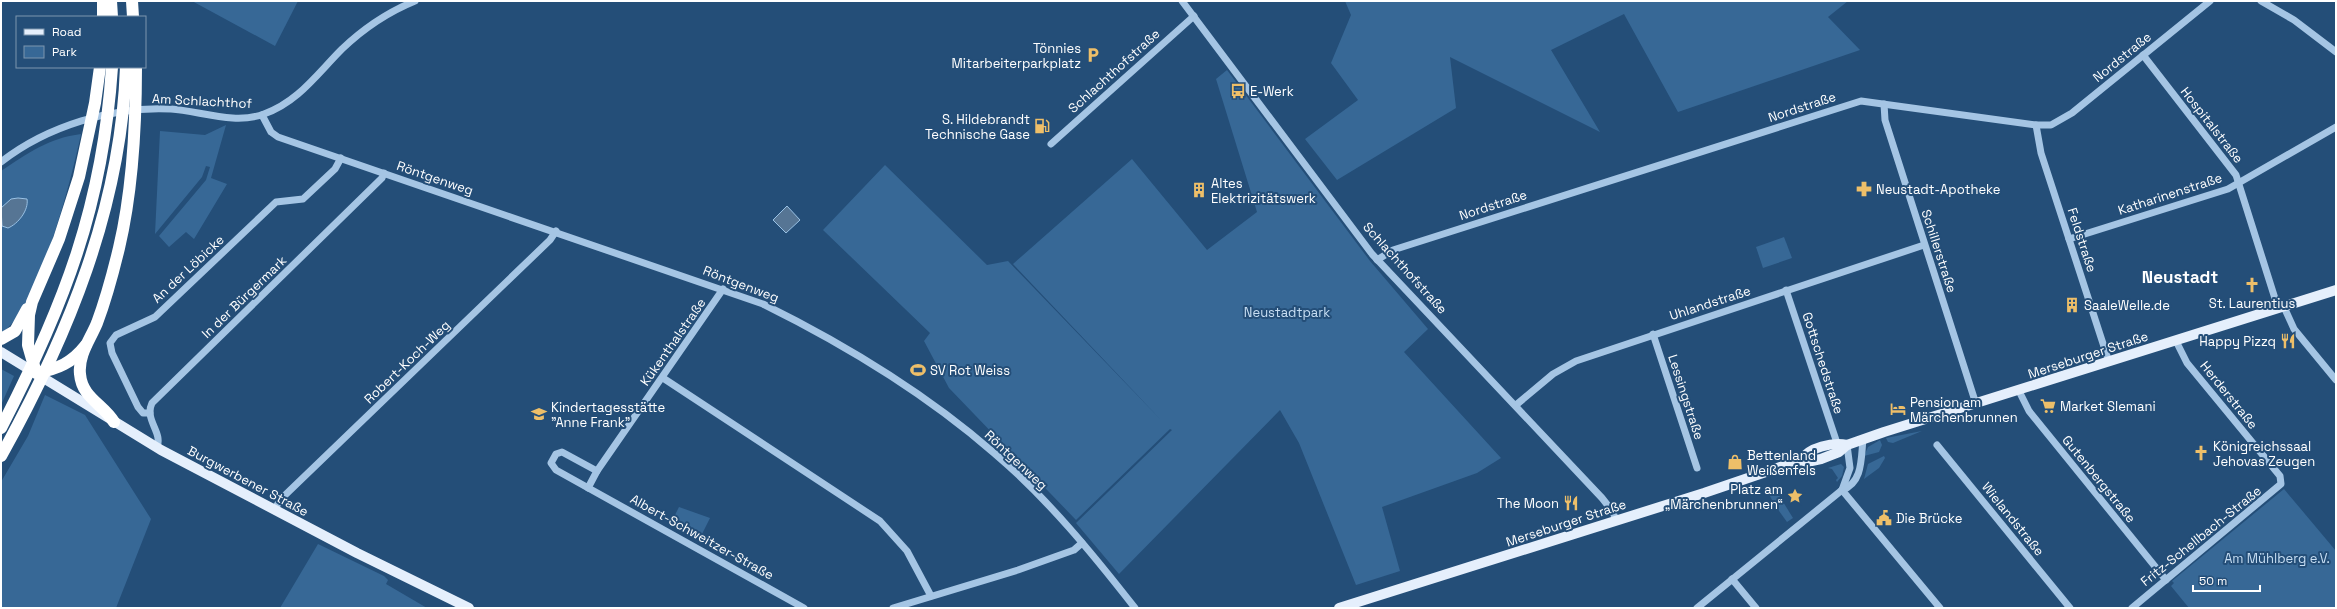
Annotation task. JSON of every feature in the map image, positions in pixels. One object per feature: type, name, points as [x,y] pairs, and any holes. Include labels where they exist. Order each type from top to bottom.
[{"type":"highway","points":[[103,1],[103,16]]},
{"type":"highway","points":[[111,1],[112,16]]},
{"type":"highway","points":[[125,1],[126,16]]},
{"type":"highway","points":[[132,1],[133,16]]},
{"type":"highway","points":[[1,339],[15,331],[32,302],[59,239],[70,207],[90,131],[100,68]]},
{"type":"highway","points":[[1,428],[46,336],[80,247],[101,163],[112,68]]},
{"type":"highway","points":[[1,456],[49,362],[78,296],[95,247],[115,165],[122,122],[126,68]]},
{"type":"highway","points":[[114,422],[108,412],[95,403],[84,389],[80,366],[86,345],[96,324],[108,290],[125,221],[135,120],[136,68]]},
{"type":"highway","points":[[32,302],[27,324],[29,350],[36,373],[59,368],[72,361],[86,345]]},
{"type":"main road","name":"Merseburger Straße","points":[[1801,460],[1807,462],[1821,459],[1839,452],[1847,445],[1863,439],[2336,290]]},
{"type":"main road","name":"Burgwerbener Straße","points":[[1,352],[157,448],[274,510],[469,608]]},
{"type":"main road","name":"Merseburger Straße","points":[[1339,608],[1616,521],[1801,460],[1808,452],[1837,443],[1847,445]]},
{"type":"street","name":"Am Schlachthof","points":[[1,162],[52,132],[102,116],[148,109],[171,109],[226,116],[262,115],[289,102],[309,85],[343,48],[363,31],[386,15],[415,1]]},
{"type":"street","name":"Schlachthofstraße","points":[[1182,1],[1377,260],[1516,405],[1602,498],[1612,512],[1616,521]]},
{"type":"street","name":"Nordstraße","points":[[1377,260],[1393,250],[1848,105],[1866,101],[2036,125],[2050,125],[2067,116],[2210,1]]},
{"type":"street","points":[[2262,1],[2289,17],[2336,52]]},
{"type":"street","name":"Schlachthofstraße","points":[[1051,144],[1194,16]]},
{"type":"street","name":"Hospitalstraße","points":[[2143,55],[2235,173],[2281,307],[2294,329],[2336,380]]},
{"type":"street","name":"Schillerstraße","points":[[1884,104],[1885,120],[1976,404]]},
{"type":"street","name":"Röntgenweg","points":[[262,115],[266,125],[275,135],[556,231],[763,304],[814,329],[869,360],[936,406],[995,453],[1025,481],[1082,543],[1135,608]]},
{"type":"street","name":"Feldstraße","points":[[2036,125],[2041,153],[2109,362]]},
{"type":"street","name":"Katharinenstraße","points":[[2069,239],[2218,192],[2239,183],[2336,127]]},
{"type":"street","name":"An der Löbicke","points":[[150,413],[143,413],[138,407],[112,353],[110,343],[116,335],[155,317],[276,202],[303,199],[335,169],[342,158]]},
{"type":"street","name":"In der Bürgermark","points":[[150,413],[152,404],[382,178],[384,173]]},
{"type":"street","name":"Robert-Koch-Weg","points":[[274,510],[281,499],[550,240],[556,231]]},
{"type":"street","name":"Uhlandstraße","points":[[1516,405],[1553,374],[1576,361],[1653,334],[1924,245]]},
{"type":"street","name":"Kükenthalstraße","points":[[588,488],[597,471],[663,378],[723,289]]},
{"type":"street","name":"Gottschedstraße","points":[[1786,290],[1837,443]]},
{"type":"street","name":"Lessingstraße","points":[[1653,334],[1697,468]]},
{"type":"street","name":"Herderstraße","points":[[2176,341],[2183,357],[2282,480]]},
{"type":"street","points":[[663,378],[880,520],[907,551],[931,596]]},
{"type":"street","name":"Gutenbergstraße","points":[[2019,390],[2029,411],[2166,580]]},
{"type":"street","points":[[150,413],[158,440],[157,448]]},
{"type":"street","points":[[1697,608],[1842,490],[1851,485],[1860,472],[1863,439]]},
{"type":"street","name":"Wielandstraße","points":[[1937,444],[2070,608]]},
{"type":"street","points":[[1842,490],[1850,468],[1847,445]]},
{"type":"street","name":"Albert-Schweitzer-Straße","points":[[597,471],[562,452],[556,454],[551,463],[556,470],[804,608]]},
{"type":"street","name":"Fritz-Schellbach-Straße","points":[[2132,608],[2278,488],[2282,480]]},
{"type":"street","points":[[1842,490],[1940,608]]},
{"type":"street","points":[[893,608],[1074,550],[1082,543]]},
{"type":"street","points":[[1732,579],[1756,608]]},
{"type":"green space","points":[[192,1],[298,1],[275,46]]},
{"type":"green space","points":[[1345,1],[1848,1],[1828,17],[1860,50],[1678,112],[1624,14],[1551,50],[1600,132],[1450,57],[1456,108],[1337,180],[1305,139],[1358,100],[1331,63],[1351,15]]},
{"type":"green space","name":"Neustadtpark","points":[[1227,70],[1370,261],[1428,329],[1404,352],[1501,458],[1477,473],[1382,507],[1400,571],[1356,585],[1299,443],[1280,410],[1119,574],[1076,523],[1172,430],[1170,429],[1076,520],[949,388],[924,341],[930,333],[823,230],[885,165],[987,265],[1008,261],[1162,421],[1013,264],[1132,159],[1207,250],[1257,212],[1216,79]]},
{"type":"green space","points":[[226,125],[211,178],[227,184],[194,239],[186,232],[169,247],[159,236],[206,180],[210,167],[206,166],[202,177],[155,234],[160,131],[205,135]]},
{"type":"green space","points":[[81,134],[70,180],[52,242],[40,272],[28,299],[15,320],[1,333],[1,171],[39,147],[59,139]]},
{"type":"green space","points":[[1784,237],[1792,258],[1763,268],[1756,247]]},
{"type":"green space","points":[[1,369],[14,376],[1,405]]},
{"type":"green space","points":[[45,395],[85,415],[151,519],[116,608],[1,608],[1,482],[28,436]]},
{"type":"green space","points":[[1922,431],[1893,443],[1888,442],[1886,438]]},
{"type":"green space","points":[[1880,440],[1882,445],[1879,452],[1864,456],[1868,447]]},
{"type":"green space","points":[[1884,456],[1885,458],[1879,468],[1864,479],[1868,464]]},
{"type":"green space","points":[[1841,464],[1844,467],[1842,476],[1837,482],[1836,480],[1838,478],[1832,469],[1828,468]]},
{"type":"green space","points":[[1766,488],[1775,489],[1793,518],[1787,522],[1774,504]]},
{"type":"green space","name":"Am Mühlberg e.V.","points":[[2284,489],[2336,551],[2336,608],[2189,608],[2171,586],[2174,583],[2172,581]]},
{"type":"green space","points":[[679,507],[710,518],[702,534],[673,519]]},
{"type":"green space","points":[[318,544],[384,576],[388,580],[386,584],[427,608],[280,608]]},
{"type":"shaded area","points":[[11,199],[27,199],[25,212],[12,226],[8,228],[2,226],[1,208]]},
{"type":"shaded area","points":[[787,206],[800,220],[786,233],[773,220]]},
{"type":"place","name":"Tönnies Mitarbeiterparkplatz","points":[[1093,55]]},
{"type":"place","name":"E-Werk","points":[[1238,91]]},
{"type":"place","name":"S. Hildebrandt Technische Gase","points":[[1042,126]]},
{"type":"place","name":"Neustadt-Apotheke","points":[[1864,189]]},
{"type":"place","name":"Altes Elektrizitätswerk","points":[[1199,190]]},
{"type":"place","name":"St. Laurentius","points":[[2252,285]]},
{"type":"place","name":"SaaleWelle.de","points":[[2072,305]]},
{"type":"place","name":"Happy Pizzq","points":[[2288,341]]},
{"type":"place","name":"SV Rot Weiss","points":[[918,370]]},
{"type":"place","name":"Market Slemani","points":[[2048,406]]},
{"type":"place","name":"Pension am Märchenbrunnen","points":[[1898,409]]},
{"type":"place","name":"Kindertagesstätte \"Anne Frank\"","points":[[539,414]]},
{"type":"place","name":"Königreichssaal Jehovas Zeugen","points":[[2201,453]]},
{"type":"place","name":"Bettenland Weißenfels","points":[[1735,462]]},
{"type":"place","name":"Platz am „Märchenbrunnen“","points":[[1795,496]]},
{"type":"place","name":"The Moon","points":[[1571,503]]},
{"type":"place","name":"Die Brücke","points":[[1884,518]]},
{"type":"district","name":"Neustadt","points":[[2180,277]]}]
